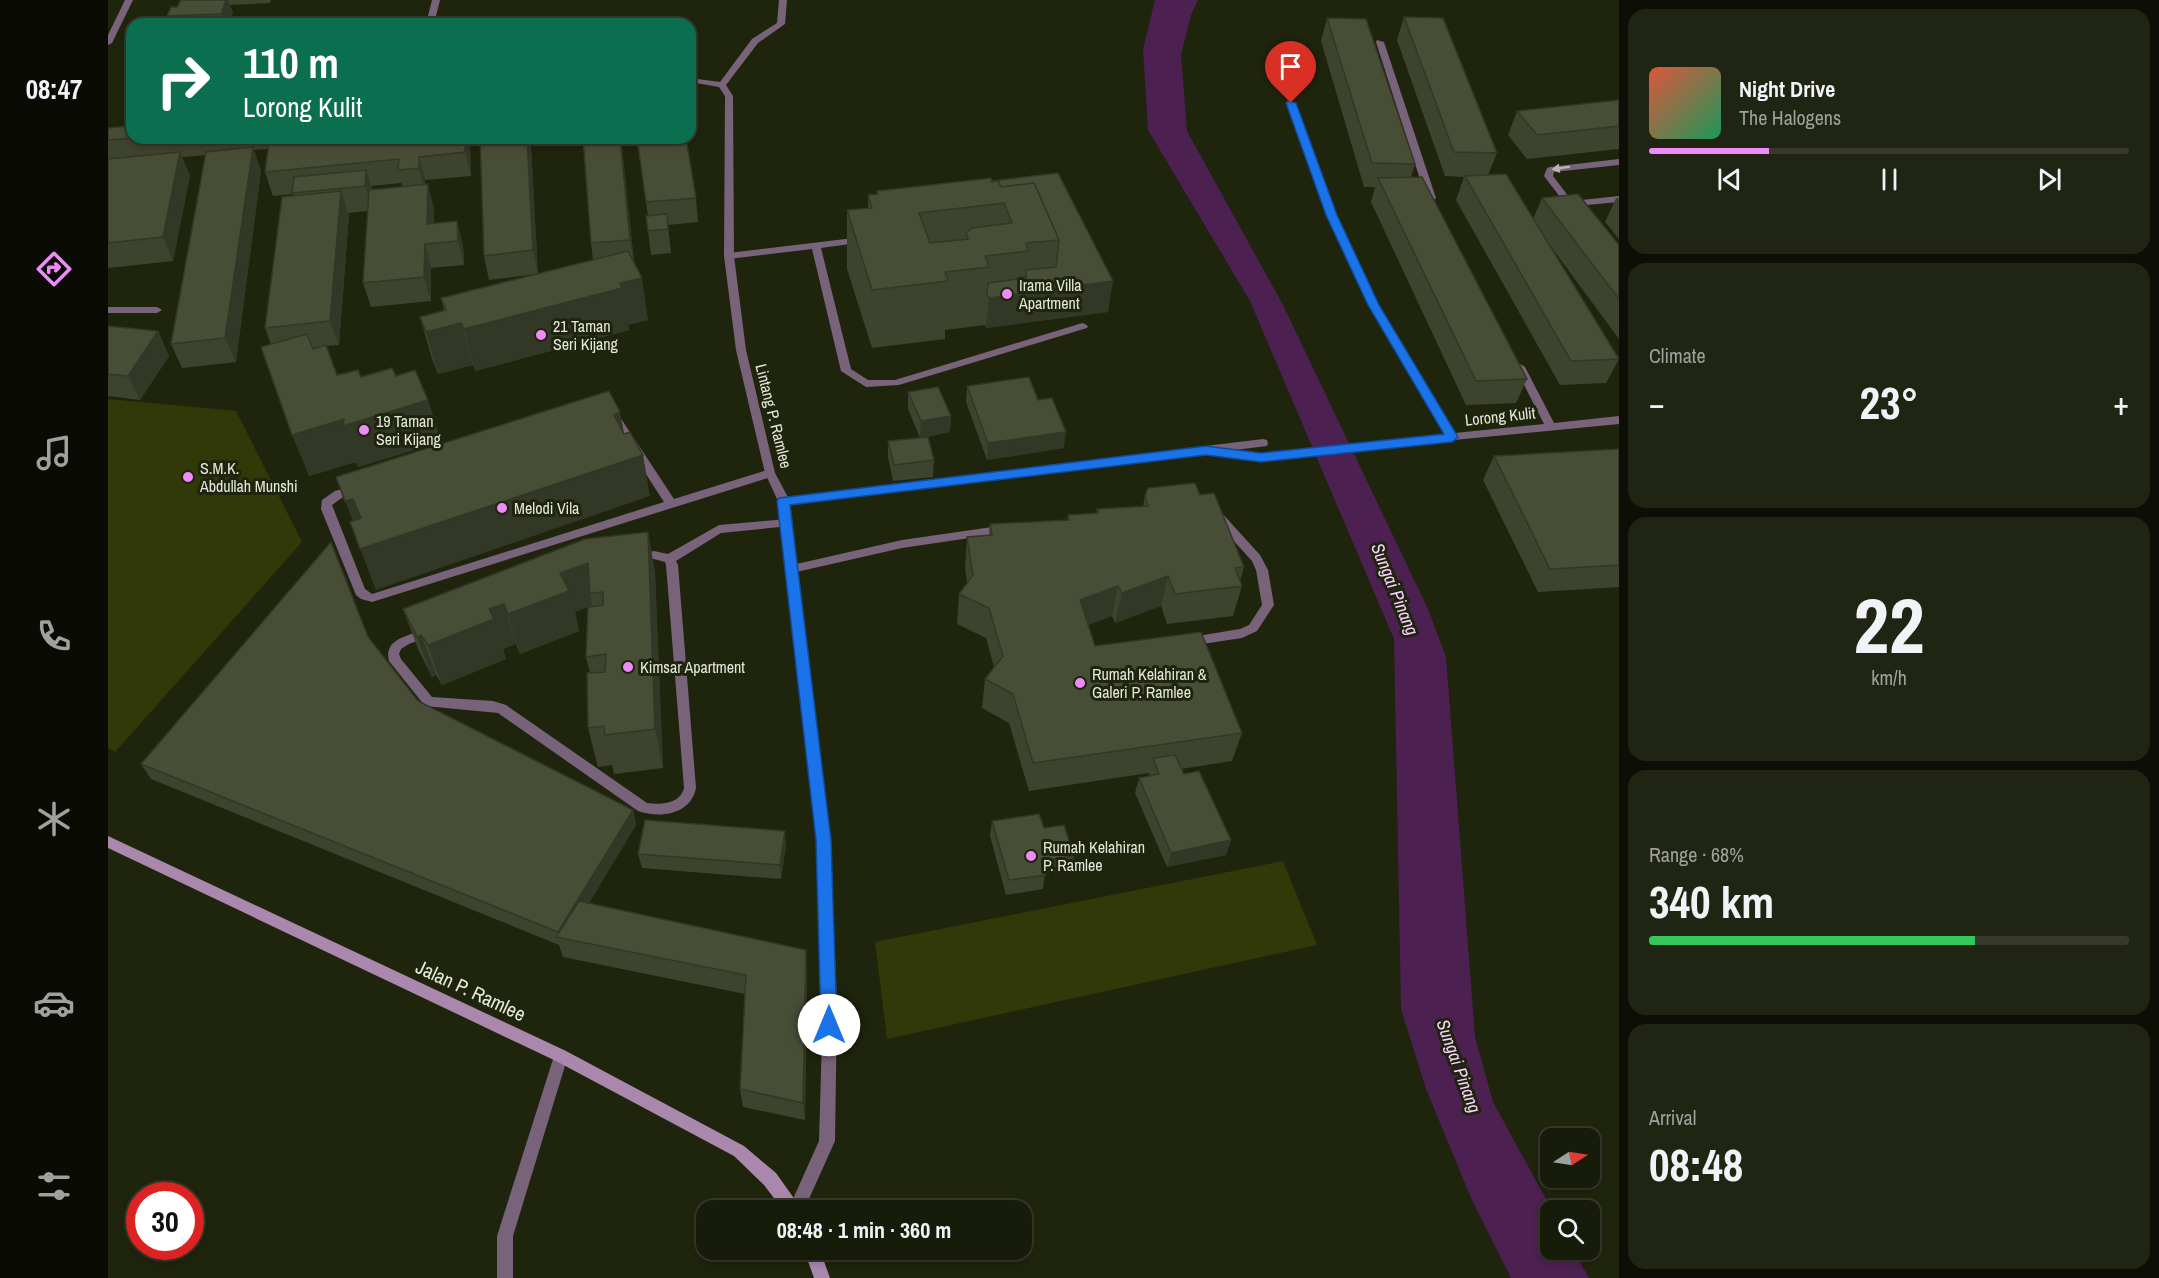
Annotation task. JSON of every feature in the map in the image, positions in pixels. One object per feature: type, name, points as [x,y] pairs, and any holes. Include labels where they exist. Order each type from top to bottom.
[{"type":"street","points":[[108,43],[129,0]]},
{"type":"street","points":[[432,18],[436,0]]},
{"type":"street","points":[[696,81],[722,85],[755,41],[781,24],[783,0]]},
{"type":"street","points":[[1380,42],[1436,208]]},
{"type":"street","name":"Lintang P. Ramlee","points":[[722,85],[729,96],[729,256],[741,350],[770,473],[784,501],[823,840],[830,1004],[827,1141],[799,1200]]},
{"type":"street","points":[[1291,103],[1332,215],[1373,305],[1452,437]]},
{"type":"street","points":[[1577,213],[1548,176],[1550,170],[1619,162]]},
{"type":"street","points":[[1570,204],[1619,199]]},
{"type":"street","points":[[729,256],[875,238]]},
{"type":"street","points":[[816,245],[846,371],[867,384],[896,383],[1083,326]]},
{"type":"street","points":[[108,310],[157,310]]},
{"type":"street","points":[[1513,354],[1551,427]]},
{"type":"street","points":[[600,416],[607,416],[618,421],[671,504]]},
{"type":"street","name":"Lorong Kulit","points":[[1206,450],[1261,458],[1619,420]]},
{"type":"street","name":"Lorong Kulit","points":[[784,501],[1263,443]]},
{"type":"street","points":[[373,484],[339,494],[326,503],[360,592],[372,598],[770,473]]},
{"type":"street","points":[[1172,644],[1248,631],[1253,628],[1268,605],[1262,570],[1256,558],[1211,508]]},
{"type":"street","points":[[669,559],[674,581],[690,788],[687,798],[679,804],[654,810],[642,807],[502,709],[493,706],[429,702],[395,661],[393,654],[396,646],[405,641],[602,564],[654,555],[669,559],[719,530],[786,523]]},
{"type":"street","points":[[792,569],[902,544],[1017,528]]},
{"type":"street","name":"Jalan P. Ramlee","points":[[108,842],[561,1056],[739,1151],[770,1179],[786,1200]]},
{"type":"street","points":[[505,1278],[505,1236],[561,1056]]},
{"type":"street","points":[[816,1260],[822,1278]]},
{"type":"green space","points":[[108,399],[236,411],[302,542],[115,752],[108,748]]},
{"type":"green space","points":[[1283,861],[1317,945],[887,1039],[875,942]]},
{"type":"water","name":"Sungai Pinang","points":[[1155,0],[1198,0],[1191,15],[1181,55],[1187,131],[1283,305],[1428,609],[1446,657],[1475,1037],[1493,1102],[1547,1200],[1540,1200],[1540,1260],[1579,1260],[1589,1278],[1511,1278],[1471,1198],[1426,1089],[1401,1009],[1394,639],[1250,301],[1148,130],[1143,49]]},
{"type":"building","points":[[181,0],[226,0],[221,14],[167,16],[171,7],[177,7]]},
{"type":"building","points":[[1404,17],[1443,18],[1497,153],[1454,152]]},
{"type":"building","points":[[1327,18],[1366,19],[1415,164],[1372,163]]},
{"type":"building","points":[[1619,100],[1619,126],[1537,135],[1517,111]]},
{"type":"building","points":[[126,126],[126,138],[108,140],[108,128]]},
{"type":"building","points":[[269,144],[465,144],[465,152],[419,157],[419,168],[398,170],[399,159],[265,172]]},
{"type":"building","points":[[480,144],[527,144],[533,250],[484,256]]},
{"type":"building","points":[[583,144],[621,144],[630,240],[591,243]]},
{"type":"building","points":[[638,144],[687,144],[696,198],[646,202]]},
{"type":"building","points":[[253,147],[225,338],[171,344],[206,152]]},
{"type":"building","points":[[180,152],[163,237],[108,243],[108,159]]},
{"type":"building","points":[[366,170],[365,186],[292,193],[294,177]]},
{"type":"building","points":[[1058,173],[1113,281],[989,298],[988,283],[1026,278],[1026,270],[1056,267],[1059,240],[1034,183],[1001,187],[998,181],[992,181]]},
{"type":"building","points":[[1506,174],[1619,359],[1571,361],[1465,176]]},
{"type":"building","points":[[1422,177],[1527,379],[1476,381],[1378,178]]},
{"type":"building","points":[[991,178],[992,182],[998,181],[1001,187],[1034,183],[1059,240],[1026,243],[1028,251],[985,256],[989,267],[945,272],[948,281],[872,290],[847,210],[872,208],[868,195],[878,194],[877,191]],"holes":[[[1004,203],[1012,223],[972,228],[966,233],[968,239],[930,243],[919,213]]]},
{"type":"building","points":[[428,184],[427,224],[457,221],[458,241],[425,244],[424,277],[363,283],[369,190]]},
{"type":"building","points":[[341,191],[330,321],[265,328],[282,197]]},
{"type":"building","points":[[1578,194],[1619,245],[1619,299],[1542,198]]},
{"type":"building","points":[[667,214],[668,229],[648,231],[646,216]]},
{"type":"building","points":[[628,251],[642,278],[620,283],[622,288],[464,329],[461,323],[426,332],[420,317],[446,310],[441,298]]},
{"type":"building","points":[[108,326],[158,331],[128,376],[108,374]]},
{"type":"building","points":[[307,334],[313,349],[326,345],[337,375],[358,370],[361,377],[392,368],[396,376],[415,370],[428,400],[343,426],[344,419],[292,435],[261,347]]},
{"type":"building","points":[[1029,377],[1038,400],[1052,398],[1066,432],[988,443],[967,386]]},
{"type":"building","points":[[938,387],[951,416],[921,421],[908,392]]},
{"type":"building","points":[[609,391],[620,412],[614,415],[624,434],[630,432],[643,455],[360,549],[350,522],[361,518],[353,499],[345,501],[336,477]]},
{"type":"building","points":[[928,437],[934,460],[894,465],[888,441]]},
{"type":"building","points":[[1619,449],[1619,565],[1550,569],[1494,456]]},
{"type":"building","points":[[1195,483],[1200,495],[1214,493],[1244,567],[1235,568],[1242,586],[1175,594],[1168,576],[1122,593],[1118,586],[1080,600],[1095,646],[1201,632],[1242,733],[1033,763],[1013,694],[985,679],[1003,656],[989,608],[959,594],[973,575],[967,537],[992,535],[990,524],[1069,520],[1068,515],[1098,513],[1097,509],[1148,506],[1145,496],[1148,488]]},
{"type":"building","points":[[648,532],[655,729],[605,735],[604,726],[588,728],[587,673],[605,672],[606,654],[586,657],[588,607],[603,605],[603,592],[590,593],[588,563],[560,573],[569,591],[508,614],[504,604],[489,609],[494,619],[428,645],[421,635],[417,637],[403,609],[585,539]]},
{"type":"building","points":[[331,542],[368,637],[418,701],[633,810],[558,932],[141,764]]},
{"type":"building","points":[[1175,755],[1184,774],[1199,771],[1231,840],[1171,853],[1139,778],[1159,774],[1153,758]]},
{"type":"building","name":"Rumah Kelahiran P. Ramlee","points":[[1039,814],[1044,828],[1064,825],[1074,856],[1042,861],[1046,875],[1009,880],[992,821]]},
{"type":"building","points":[[645,820],[785,831],[780,865],[638,854]]},
{"type":"building","points":[[579,901],[806,950],[803,1103],[740,1089],[746,975],[556,937]]},
{"type":"place","name":"Irama Villa Apartment","points":[[1007,294]]},
{"type":"place","name":"21 Taman Seri Kijang","points":[[541,335]]},
{"type":"place","name":"19 Taman Seri Kijang","points":[[364,430]]},
{"type":"place","name":"S.M.K. Abdullah Munshi","points":[[188,477]]},
{"type":"place","name":"Melodi Vila","points":[[502,508]]},
{"type":"place","name":"Kimsar Apartment","points":[[628,667]]},
{"type":"place","name":"Rumah Kelahiran & Galeri P. Ramlee","points":[[1080,683]]},
{"type":"place","name":"Rumah Kelahiran P. Ramlee","points":[[1031,856]]},
{"type":"route","points":[[829,1025],[823,840],[784,501],[1206,450],[1261,458],[1452,437],[1373,305],[1332,215],[1291,103]]}]
